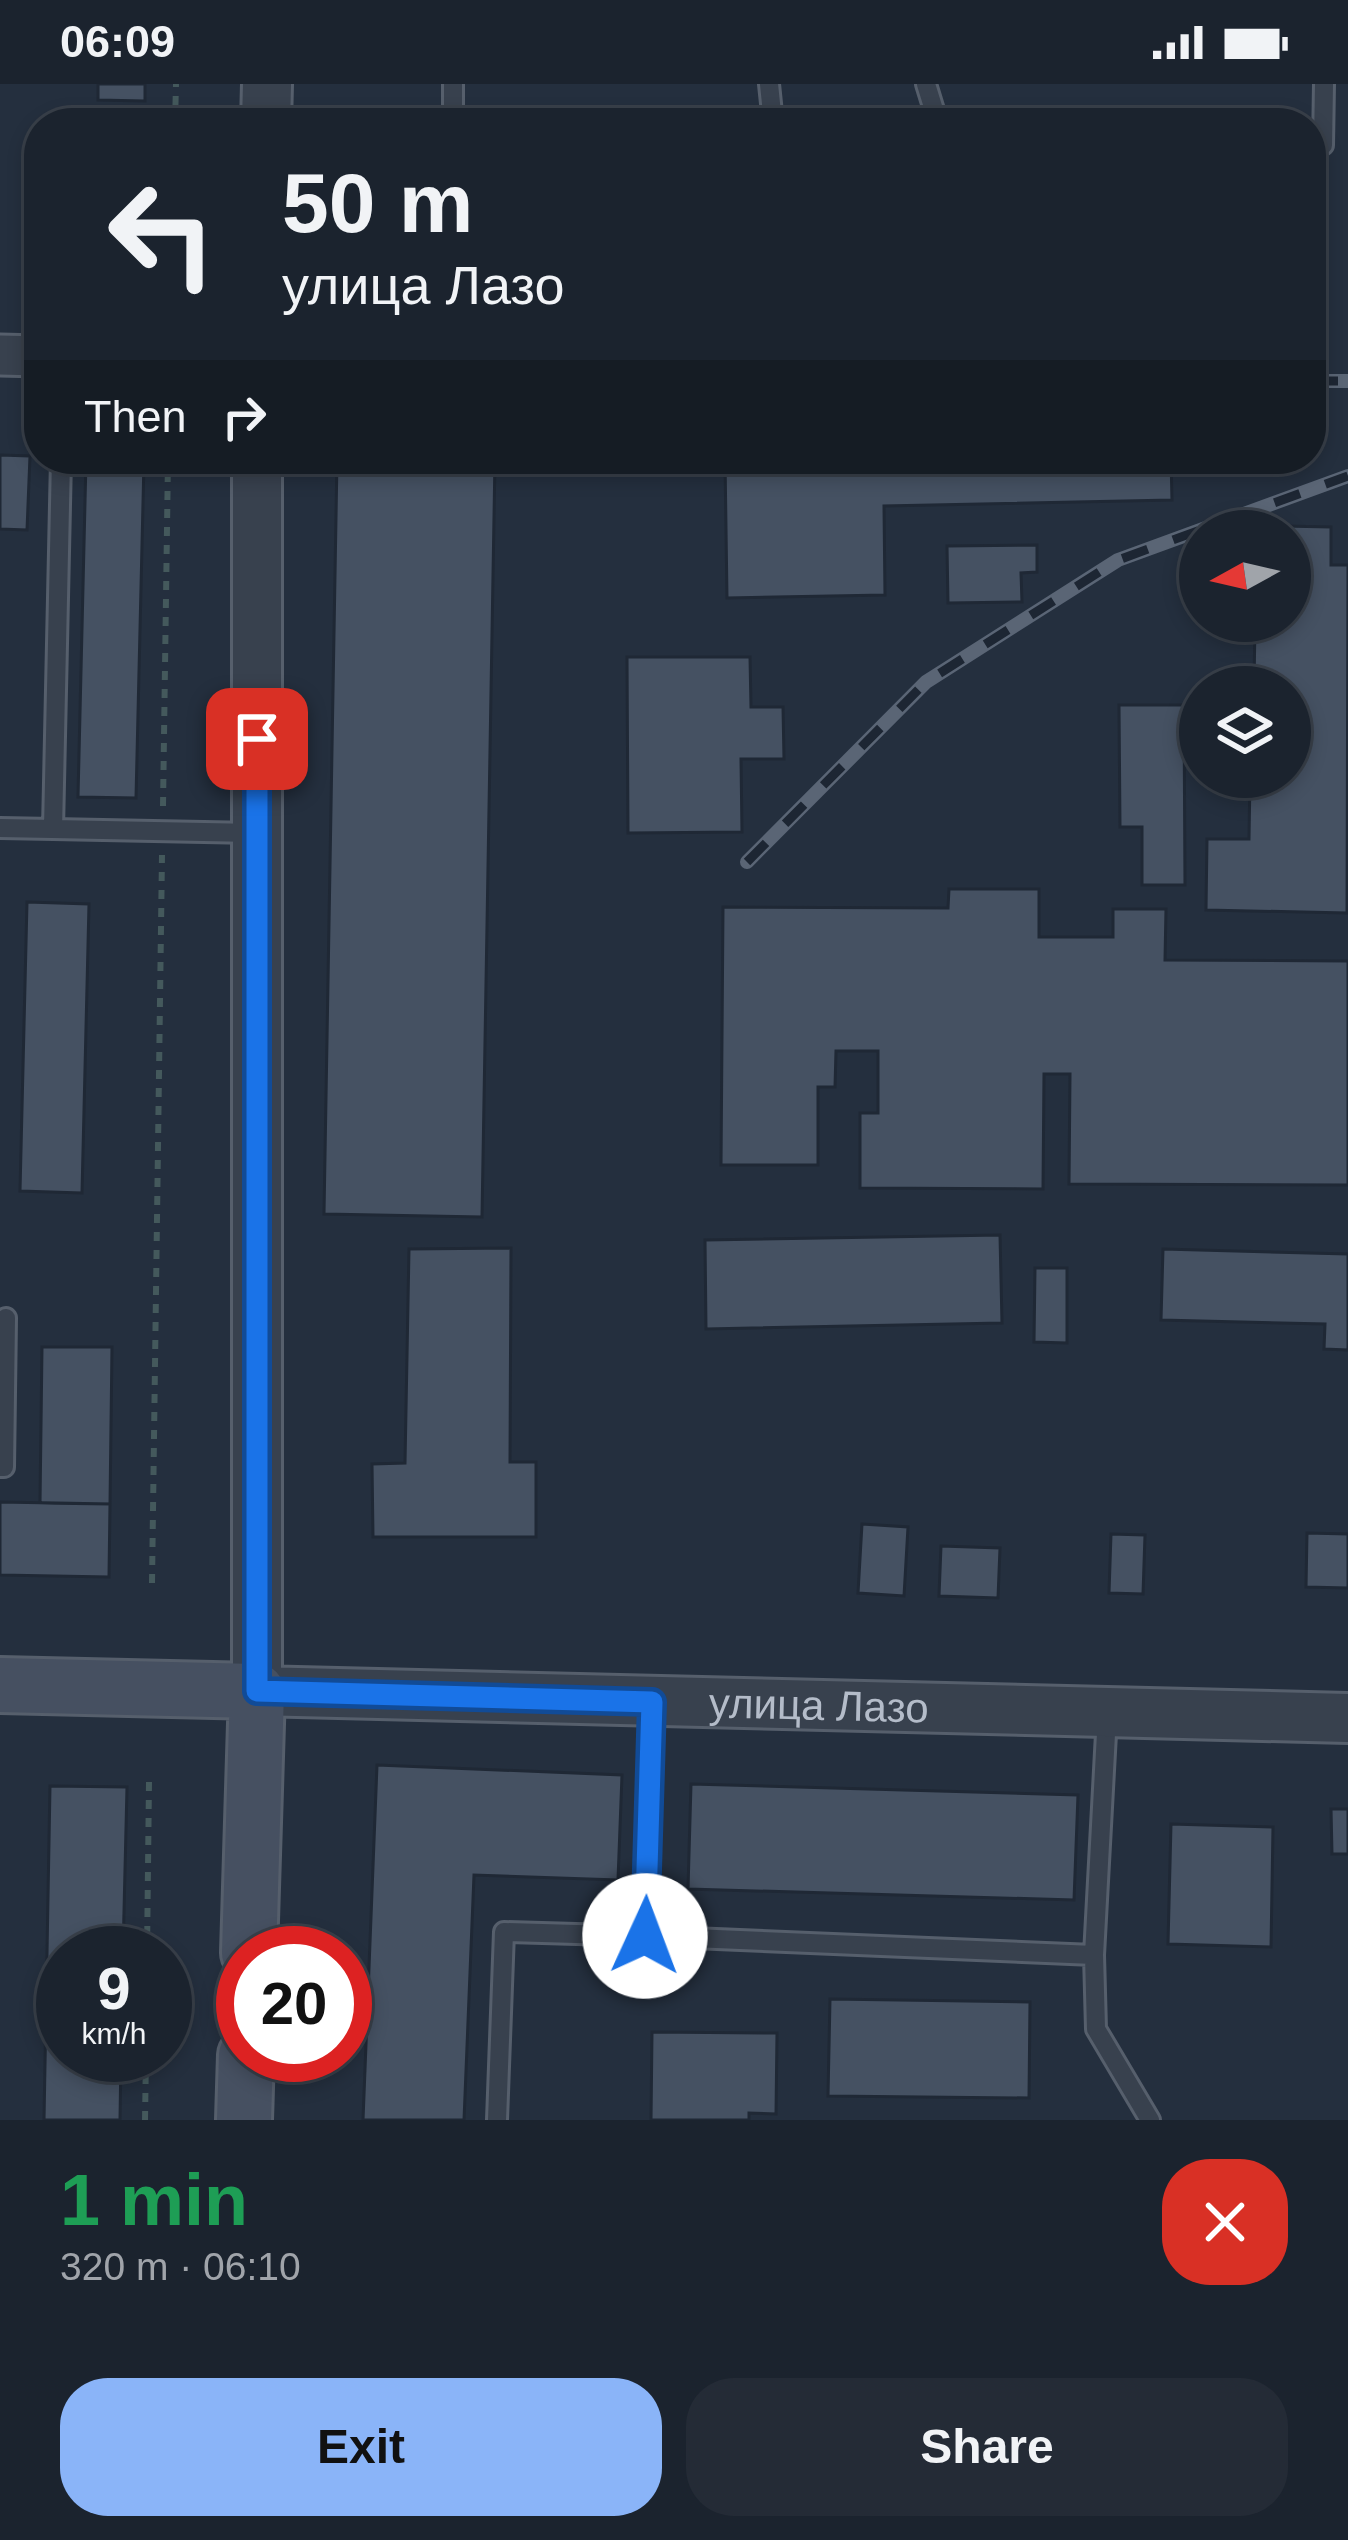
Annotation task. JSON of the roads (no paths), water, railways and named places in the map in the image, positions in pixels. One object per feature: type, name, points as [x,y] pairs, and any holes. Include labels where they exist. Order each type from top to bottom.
[{"type":"main road","name":"улица Лазо","points":[[0,1685],[257,1691]]},
{"type":"main road","points":[[250,1926],[257,1691]]},
{"type":"main road","points":[[244,2120],[245,2082]]},
{"type":"street","points":[[257,474],[257,1691]]},
{"type":"street","name":"улица Лазо","points":[[257,1691],[1348,1718]]},
{"type":"lane","points":[[53,829],[61,474]]},
{"type":"lane","points":[[0,828],[257,833]]},
{"type":"lane","points":[[0,1467],[4,1467],[6,1318]]},
{"type":"lane","points":[[645,1936],[652,1702]]},
{"type":"lane","points":[[1107,1714],[1094,1955],[1096,2029],[1150,2120]]},
{"type":"lane","points":[[497,2120],[504,1932],[1094,1955]]},
{"type":"railway","points":[[1326,381],[1348,381]]},
{"type":"railway","points":[[747,862],[926,682],[1118,560],[1348,476]]}]
